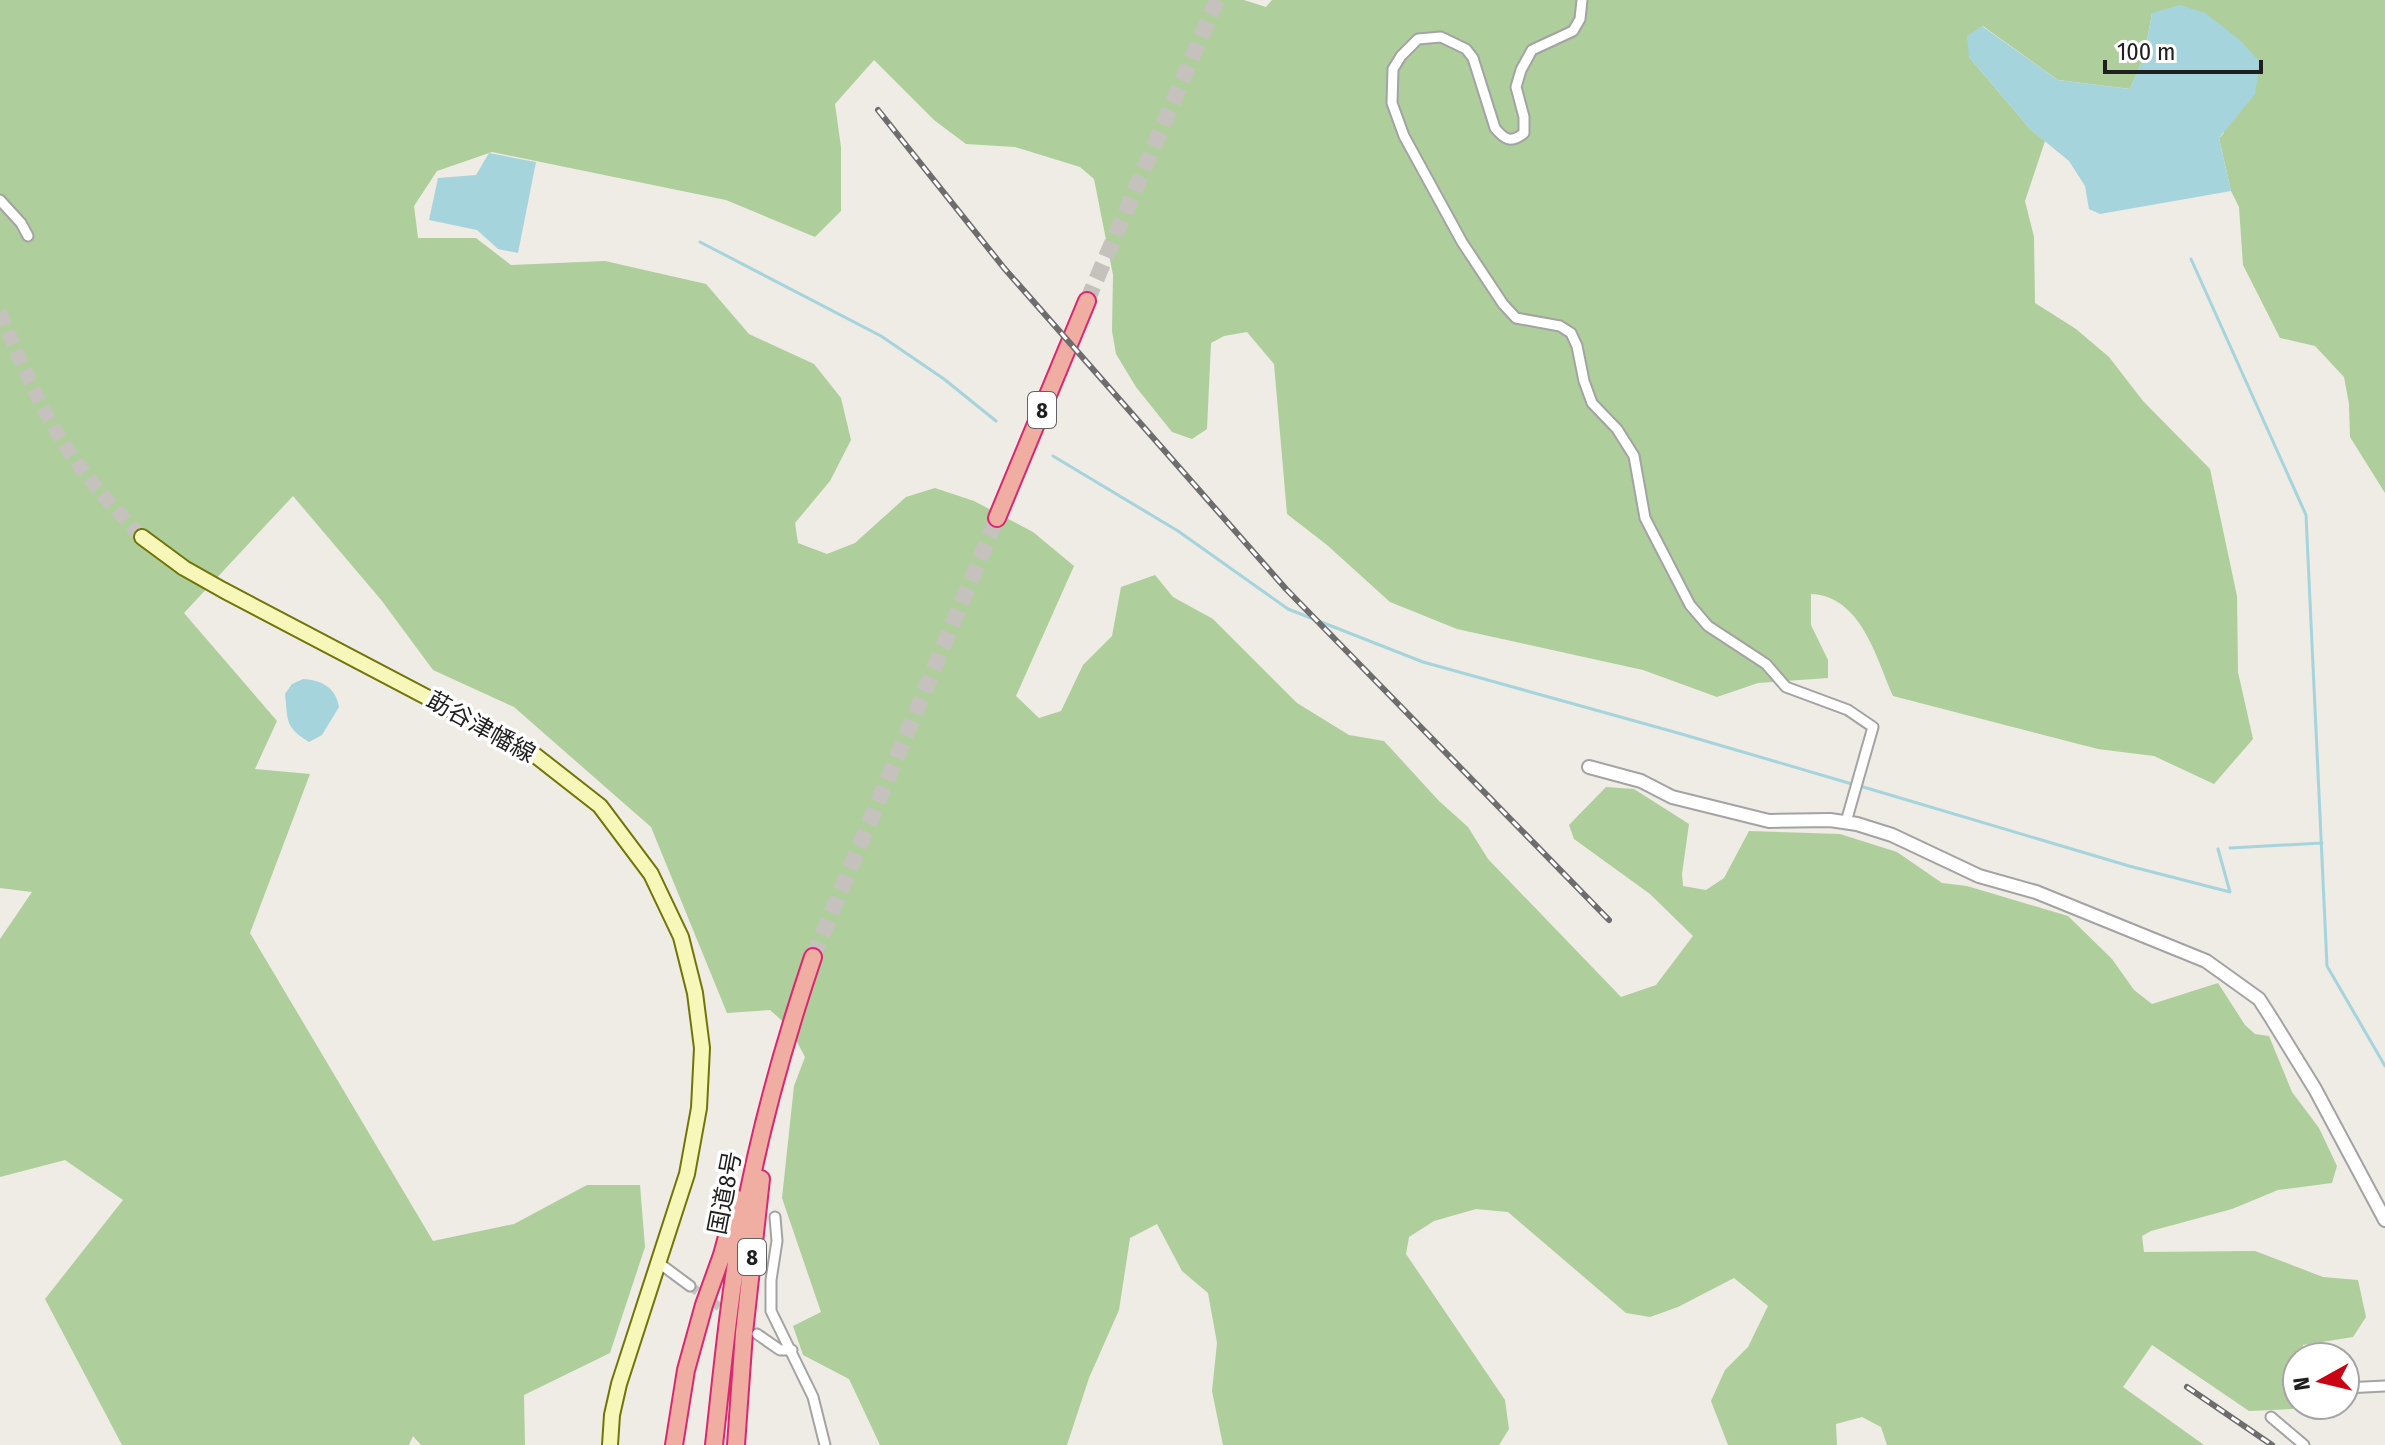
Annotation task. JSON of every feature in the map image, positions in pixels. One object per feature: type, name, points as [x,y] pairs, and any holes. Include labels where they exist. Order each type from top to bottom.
[{"type":"highway","name":"8","points":[[997,518],[1087,301]]},
{"type":"highway","name":"国道8号","points":[[714,1445],[737,1260],[752,1174],[776,1071],[813,957]]},
{"type":"highway","name":"8","points":[[736,1445],[753,1242],[776,1071]]},
{"type":"highway","name":"8","points":[[674,1445],[689,1357],[740,1190],[752,1174]]},
{"type":"main road","name":"莇谷津幡線","points":[[142,537],[184,568],[223,590],[531,752],[600,806],[651,874],[681,937],[695,993],[702,1048],[699,1108],[687,1174],[619,1384],[612,1415],[610,1445]]},
{"type":"street","points":[[1582,0],[1580,19],[1573,31],[1532,50],[1521,70],[1516,87],[1524,117],[1524,133],[1517,139],[1503,137],[1495,128],[1473,58],[1466,49],[1441,37],[1418,39],[1401,56],[1393,69],[1392,103],[1404,136],[1462,242],[1503,304],[1516,318],[1560,326],[1571,333],[1592,403],[1617,429],[1634,456],[1645,518],[1690,605],[1708,626],[1766,664],[1786,687],[1848,710],[1873,727],[1846,822]]},
{"type":"street","points":[[0,200],[21,223],[28,236]]},
{"type":"street","points":[[1589,767],[1641,781],[1672,797],[1769,821],[1846,822],[1892,835],[1979,876],[2036,892],[2206,961],[2259,999],[2315,1089],[2385,1220]]},
{"type":"street","points":[[775,1217],[777,1241],[771,1280],[771,1311],[813,1397],[825,1445]]},
{"type":"street","points":[[659,1263],[690,1286]]},
{"type":"street","points":[[757,1334],[780,1350],[792,1350]]},
{"type":"street","points":[[2361,1387],[2385,1386]]},
{"type":"street","points":[[2271,1417],[2304,1445]]},
{"type":"green space","points":[[0,0],[1244,0],[1266,7],[1272,0],[2385,0],[2385,493],[2350,437],[2344,377],[2315,346],[2280,338],[2243,265],[2239,207],[2231,191],[2219,138],[2224,133],[2152,13],[2144,57],[2130,89],[2058,80],[1983,26],[1969,57],[2031,130],[2045,141],[2025,201],[2034,237],[2035,303],[2076,329],[2109,357],[2143,401],[2210,469],[2237,596],[2238,672],[2253,739],[2214,784],[2154,756],[2098,749],[1893,696],[1864,631],[1843,605],[1828,597],[1811,594],[1811,625],[1828,660],[1828,678],[1758,683],[1717,697],[1643,670],[1457,629],[1390,602],[1327,545],[1287,514],[1274,364],[1247,332],[1224,336],[1211,343],[1207,429],[1192,439],[1172,432],[1136,387],[1116,354],[1112,331],[1113,275],[1094,179],[1080,167],[1015,147],[966,144],[934,120],[874,60],[835,104],[841,147],[841,211],[815,237],[726,200],[492,152],[437,171],[414,206],[418,238],[476,238],[511,265],[605,261],[706,284],[749,334],[814,364],[841,398],[851,440],[830,481],[795,523],[798,543],[827,554],[855,543],[906,497],[935,488],[974,501],[1033,532],[1074,566],[1016,696],[1039,718],[1061,711],[1083,665],[1112,636],[1121,587],[1155,575],[1173,597],[1213,619],[1297,703],[1349,735],[1384,741],[1439,801],[1468,827],[1488,859],[1621,997],[1656,985],[1693,936],[1650,894],[1574,839],[1569,825],[1606,787],[1634,789],[1689,824],[1683,886],[1706,890],[1724,878],[1749,831],[1840,834],[1897,852],[1942,883],[1967,886],[2068,916],[2112,959],[2134,990],[2152,1004],[2218,983],[2245,1025],[2255,1034],[2269,1036],[2292,1092],[2319,1128],[2337,1166],[2332,1183],[2278,1190],[2232,1209],[2151,1231],[2142,1236],[2144,1252],[2255,1251],[2323,1277],[2358,1280],[2366,1317],[2353,1337],[2328,1341],[2281,1341],[2281,1410],[2249,1411],[2152,1345],[2123,1387],[2204,1445],[1887,1445],[1881,1427],[1862,1417],[1836,1424],[1837,1445],[1728,1445],[1711,1401],[1725,1370],[1748,1347],[1768,1306],[1734,1278],[1678,1307],[1650,1317],[1626,1313],[1508,1212],[1476,1209],[1434,1221],[1409,1237],[1406,1254],[1505,1400],[1509,1429],[1499,1445],[1223,1445],[1212,1391],[1217,1343],[1208,1293],[1182,1271],[1157,1224],[1130,1238],[1119,1310],[1089,1378],[1067,1445],[880,1445],[849,1379],[803,1355],[793,1326],[821,1312],[782,1198],[794,1086],[805,1057],[789,1027],[770,1010],[727,1013],[651,827],[514,707],[433,670],[382,601],[293,496],[184,613],[277,721],[255,769],[310,774],[250,933],[433,1241],[514,1224],[587,1185],[640,1185],[645,1247],[610,1353],[524,1395],[525,1445],[421,1445],[413,1436],[409,1445],[122,1445],[45,1299],[123,1200],[65,1160],[0,1177],[0,939],[32,892],[0,888]]},
{"type":"water","points":[[2180,5],[2205,13],[2240,40],[2260,62],[2255,94],[2219,138],[2231,191],[2100,214],[2089,209],[2085,186],[2069,161],[2031,130],[1969,57],[1967,36],[1982,26],[2058,80],[2130,89],[2144,57],[2152,13]]},
{"type":"water","points":[[489,153],[536,162],[518,253],[498,249],[477,230],[429,220],[438,178],[476,175]]},
{"type":"water","points":[[303,679],[327,686],[335,695],[339,707],[322,735],[309,742],[289,723],[285,694],[292,684]]},
{"type":"waterway","points":[[700,242],[881,336],[944,379],[996,421]]},
{"type":"waterway","points":[[2191,259],[2306,515],[2327,966],[2385,1066]]},
{"type":"waterway","points":[[1053,456],[1178,531],[1288,609],[1423,662],[1852,784]]},
{"type":"waterway","points":[[1860,786],[2129,866],[2230,892],[2218,849]]},
{"type":"waterway","points":[[2230,848],[2322,843]]},
{"type":"tunnel","points":[[1087,301],[1217,0]]},
{"type":"tunnel","points":[[0,312],[36,394],[62,441],[90,479],[142,537]]},
{"type":"tunnel","points":[[813,957],[997,518]]},
{"type":"tunnel","points":[[690,1286],[732,1316]]},
{"type":"railway","points":[[878,110],[1004,268],[1286,589],[1609,920]]},
{"type":"railway","points":[[2187,1387],[2272,1445]]}]
